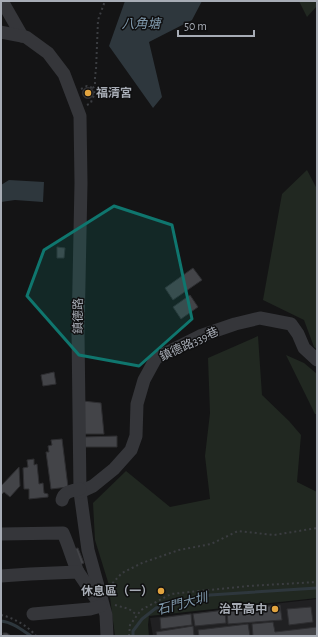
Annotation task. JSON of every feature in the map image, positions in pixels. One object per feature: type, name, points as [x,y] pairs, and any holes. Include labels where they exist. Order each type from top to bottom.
[{"type":"street","points":[[2,1],[22,36]]},
{"type":"street","name":"鎮德路","points":[[1,32],[26,37],[48,53],[64,74],[80,116],[81,183],[78,332],[80,490],[88,550],[102,605],[107,636]]},
{"type":"street","name":"鎮德路339巷","points":[[80,490],[93,486],[114,469],[131,450],[136,436],[137,404],[144,380],[156,358],[200,336],[235,324],[260,318],[291,324],[298,334],[304,348],[317,360]]},
{"type":"street","points":[[62,500],[66,492],[80,490]]},
{"type":"street","points":[[1,534],[63,533],[78,572],[102,605],[90,609],[33,614]]},
{"type":"street","points":[[1,576],[78,572]]},
{"type":"path","points":[[78,111],[91,103],[91,100],[95,94],[93,88],[95,85],[94,76],[96,70],[98,20],[105,1]]},
{"type":"path","points":[[137,615],[129,609],[102,605],[122,573],[142,563],[179,550],[211,544],[238,531],[274,535],[317,528]]},
{"type":"path","points":[[129,636],[130,625],[141,610],[171,594],[248,586],[317,582]]},
{"type":"path","points":[[1,615],[8,617],[31,630],[36,636]]},
{"type":"highlighted area","points":[[114,206],[172,225],[192,319],[139,366],[79,355],[27,296],[44,250]]},
{"type":"shaded area","points":[[299,1],[317,1],[317,6],[307,17]]},
{"type":"shaded area","points":[[307,170],[317,189],[317,349],[314,347],[304,320],[263,300],[282,194]]},
{"type":"shaded area","points":[[258,336],[262,395],[301,435],[297,482],[317,492],[317,598],[149,616],[149,636],[115,636],[108,582],[95,540],[93,503],[126,471],[170,507],[210,499],[205,456],[210,413],[208,358]]},
{"type":"shaded area","points":[[286,355],[304,363],[317,374],[317,414],[315,414]]},
{"type":"shaded area","name":"治平高中","points":[[317,599],[317,636],[153,636],[150,618]]},
{"type":"water","name":"八角塘","points":[[125,1],[202,1],[192,20],[149,42],[162,97],[153,108],[109,46]]},
{"type":"water","points":[[9,180],[44,182],[43,202],[15,200],[1,202],[1,185]]},
{"type":"building","name":"福清宮","points":[[88,87],[92,89],[94,93],[92,97],[88,99],[84,97],[82,93],[84,89]]},
{"type":"building","points":[[57,247],[65,248],[64,258],[57,258]]},
{"type":"building","points":[[193,268],[202,280],[173,300],[165,288]]},
{"type":"building","points":[[190,295],[198,307],[181,319],[173,307]]},
{"type":"building","points":[[54,372],[56,384],[43,386],[41,375]]},
{"type":"building","points":[[83,401],[101,403],[104,434],[84,434]]},
{"type":"building","points":[[117,436],[117,447],[85,447],[84,437]]},
{"type":"building","points":[[62,439],[68,487],[51,489],[46,452],[49,452],[48,446],[52,445],[51,440]]},
{"type":"building","points":[[34,459],[34,465],[37,464],[39,484],[43,483],[44,493],[48,494],[48,497],[29,499],[29,489],[24,489],[23,468],[28,467],[27,460]]},
{"type":"building","points":[[19,467],[20,486],[10,497],[4,492],[1,495],[1,486]]},
{"type":"building","points":[[78,548],[84,563],[80,565],[73,549]]},
{"type":"building","points":[[280,605],[282,620],[228,624],[227,610]]},
{"type":"building","points":[[311,607],[313,622],[289,625],[287,609]]},
{"type":"building","points":[[225,610],[226,623],[195,626],[193,614]]},
{"type":"building","points":[[191,614],[192,625],[161,629],[160,618]]},
{"type":"building","points":[[273,622],[275,632],[317,627],[317,636],[253,636],[252,624]]},
{"type":"building","points":[[248,624],[250,636],[199,636],[198,630]]},
{"type":"building","points":[[193,626],[194,636],[157,636],[156,632]]},
{"type":"building","points":[[3,633],[7,633],[11,636],[3,636]]},
{"type":"waterway","name":"石門大圳","points":[[133,636],[133,631],[142,619],[156,608],[210,595],[317,588]]},
{"type":"waterway","points":[[1,621],[13,625],[31,636]]},
{"type":"place","name":"福清宮","points":[[88,93]]},
{"type":"place","name":"休息區（一）","points":[[161,591]]},
{"type":"place","name":"治平高中","points":[[275,609]]}]
